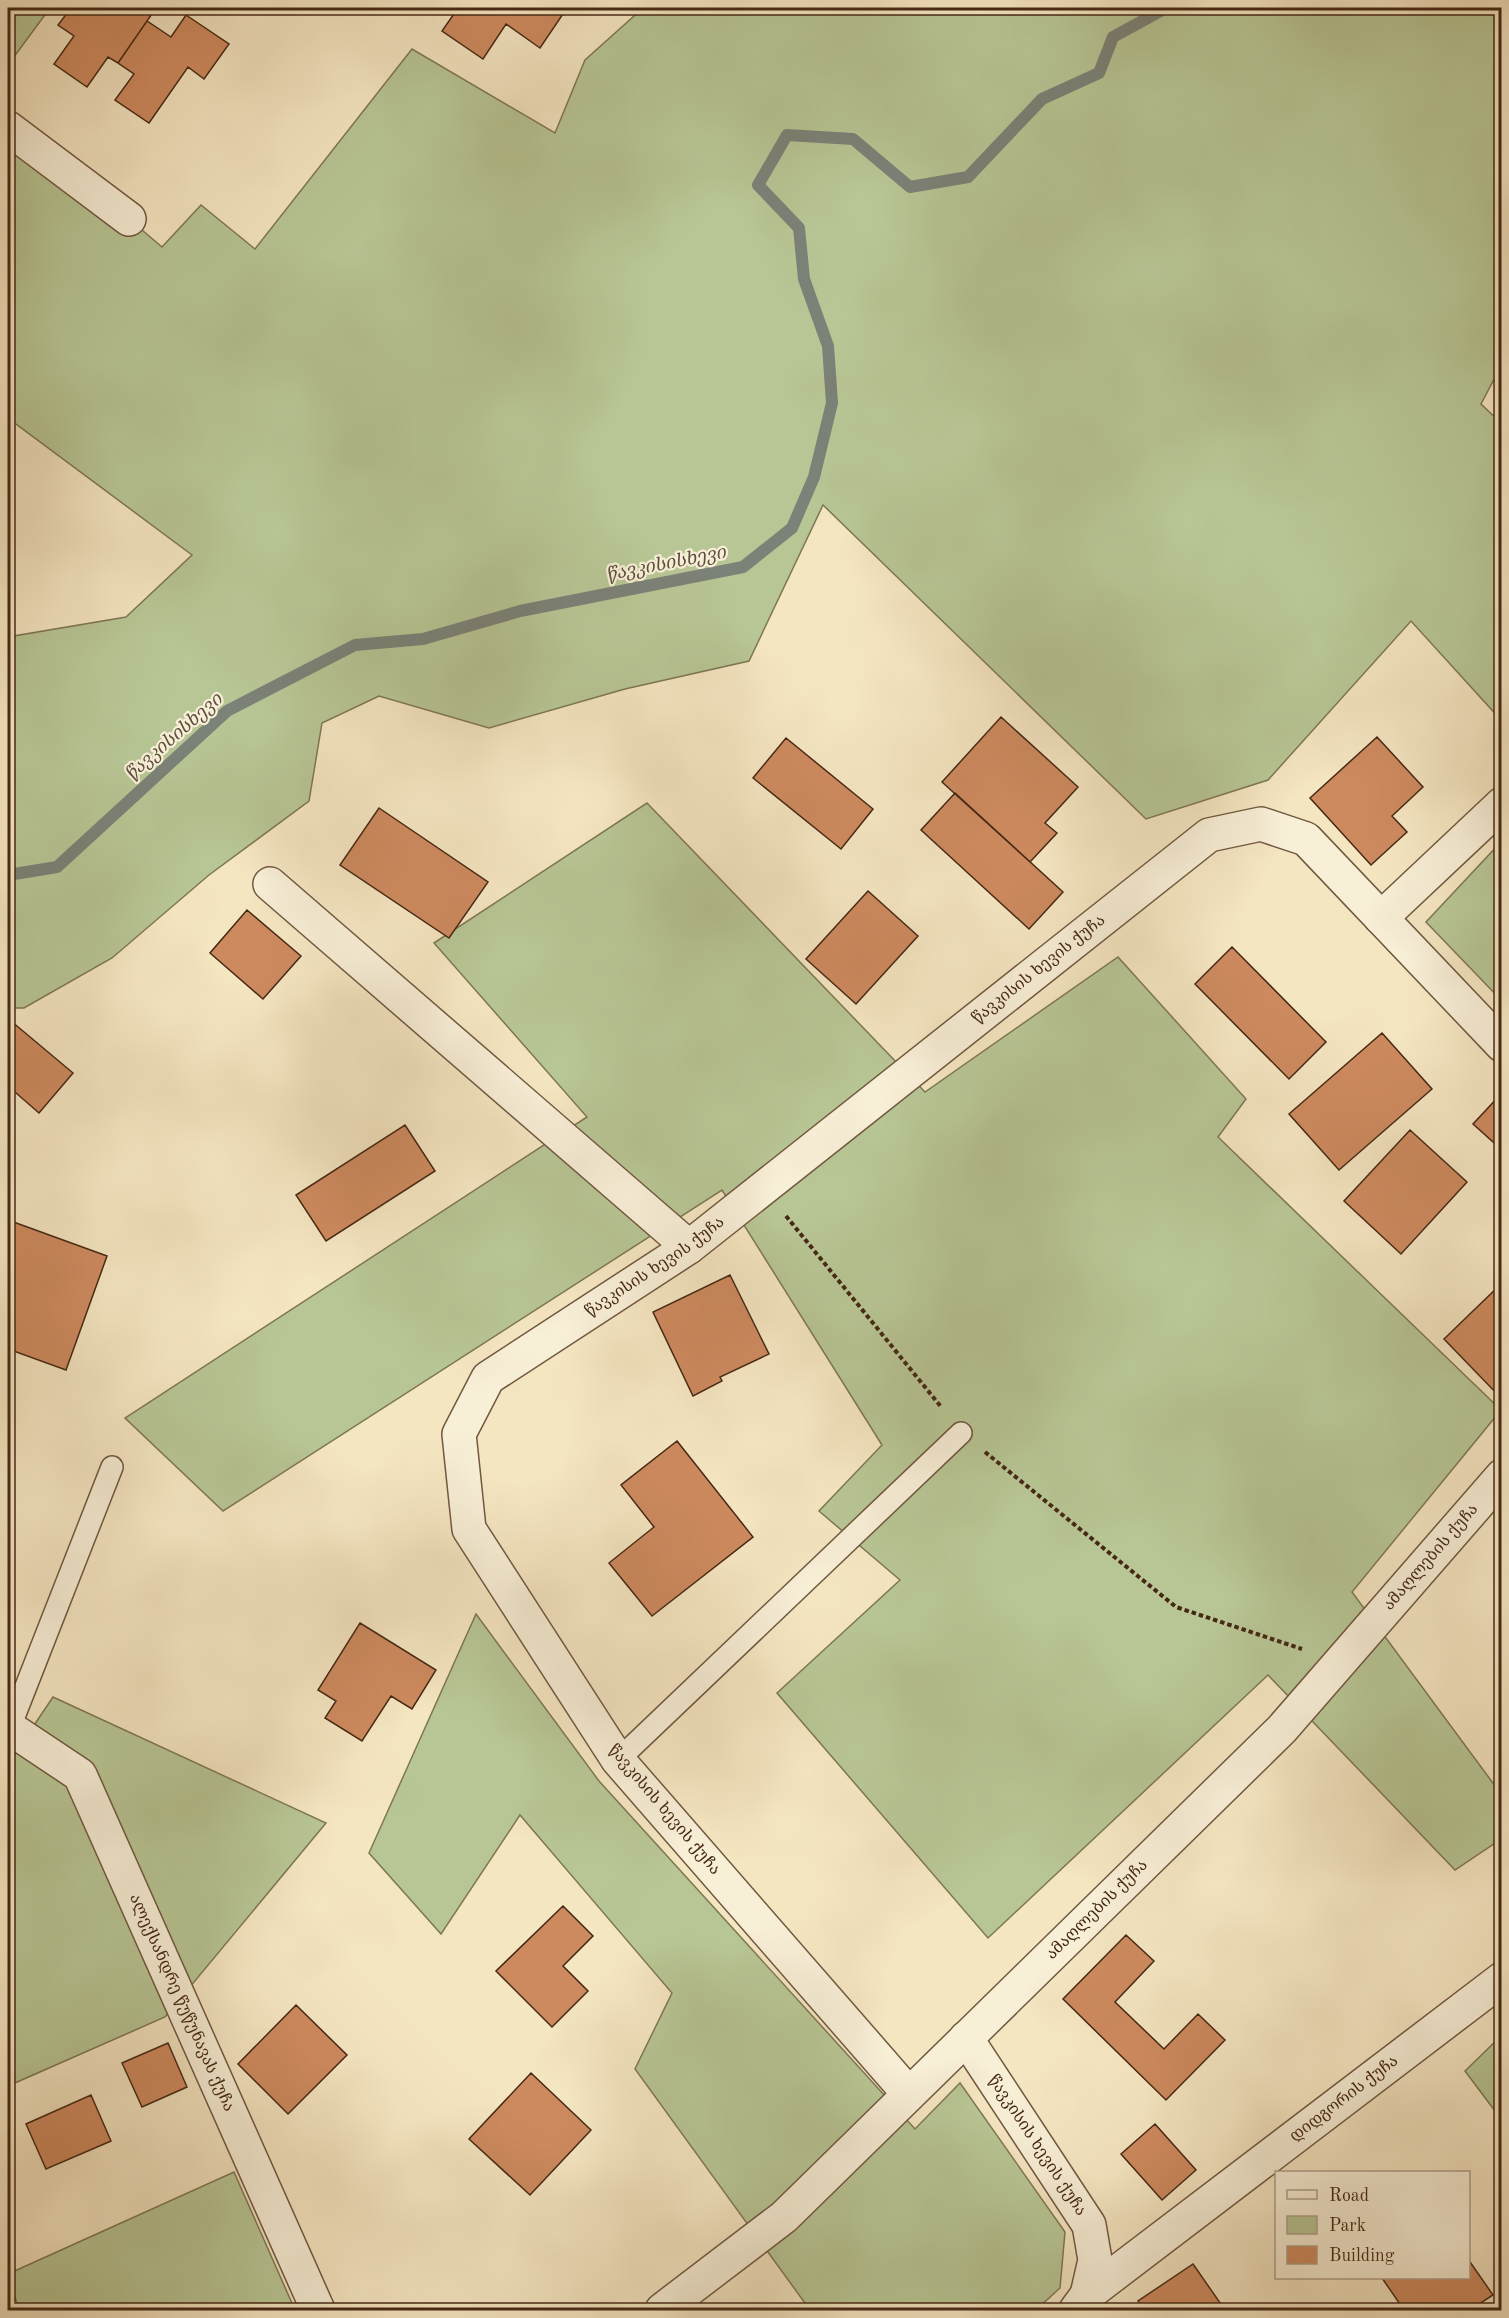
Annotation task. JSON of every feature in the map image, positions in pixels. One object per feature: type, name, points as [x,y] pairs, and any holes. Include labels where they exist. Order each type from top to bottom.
[{"type":"street","points":[[8,128],[129,219]]},
{"type":"street","points":[[1381,918],[1502,804]]},
{"type":"street","name":"წავკისის ხევის ქუჩა","points":[[909,2094],[618,1760],[469,1529],[459,1434],[488,1378],[688,1247],[1209,836],[1261,824],[1306,839],[1502,1045]]},
{"type":"street","points":[[270,884],[688,1247]]},
{"type":"street","name":"ამაღლების ქუჩა","points":[[662,2310],[784,2217],[1282,1729],[1502,1476]]},
{"type":"street","name":"ალექსანდრე წუწუნავას ქუჩა","points":[[9,1727],[80,1775],[318,2310]]},
{"type":"street","name":"დიდგორის ქუჩა","points":[[1082,2303],[1502,1979]]},
{"type":"street","name":"წავკისის ხევის ქუჩა","points":[[966,2038],[1089,2225],[1095,2260],[1082,2303]]},
{"type":"lane","points":[[618,1760],[961,1432]]},
{"type":"lane","points":[[9,1727],[112,1467]]},
{"type":"path","points":[[763,1187],[961,1432],[1176,1607],[1340,1662]]},
{"type":"green space","points":[[8,8],[50,8],[8,65]]},
{"type":"green space","points":[[643,8],[1501,8],[1501,366],[1481,404],[1501,423],[1501,720],[1411,621],[1268,780],[1146,819],[823,505],[749,661],[625,689],[489,728],[379,696],[322,723],[309,801],[209,875],[112,958],[24,1008],[8,1008],[8,637],[126,617],[192,555],[8,418],[8,128],[129,219],[162,247],[201,205],[255,249],[412,49],[555,133],[585,60]]},
{"type":"green space","points":[[647,803],[925,1092],[1118,957],[1246,1099],[1218,1137],[1501,1410],[1352,1592],[1501,1794],[1501,1839],[1455,1870],[1268,1675],[988,1938],[777,1693],[900,1580],[819,1511],[882,1445],[722,1190],[223,1511],[125,1418],[587,1117],[434,943]]},
{"type":"green space","points":[[1501,842],[1501,1000],[1426,922]]},
{"type":"green space","points":[[476,1614],[599,1781],[915,2129],[960,2083],[1065,2232],[1060,2288],[1036,2310],[810,2310],[635,2069],[672,1993],[520,1815],[441,1934],[369,1853]]},
{"type":"green space","points":[[53,1697],[326,1823],[165,2017],[8,2086],[8,1764]]},
{"type":"green space","points":[[1501,2036],[1501,2119],[1465,2071]]},
{"type":"green space","points":[[234,2172],[295,2310],[19,2310],[8,2274]]},
{"type":"building","points":[[71,8],[156,8],[118,63],[108,57],[87,87],[54,64],[74,36],[58,25]]},
{"type":"building","points":[[458,8],[567,8],[540,48],[506,24],[483,59],[442,31]]},
{"type":"building","points":[[186,15],[229,44],[204,79],[188,67],[149,123],[115,100],[134,74],[118,63],[147,21],[171,37]]},
{"type":"building","points":[[1001,717],[1078,787],[1045,823],[1057,833],[1030,862],[942,782]]},
{"type":"building","points":[[1377,737],[1423,787],[1392,816],[1407,832],[1371,865],[1310,798]]},
{"type":"building","points":[[786,738],[873,809],[841,849],[753,778]]},
{"type":"building","points":[[955,793],[1063,892],[1029,929],[921,830]]},
{"type":"building","points":[[379,808],[488,882],[449,938],[340,865]]},
{"type":"building","points":[[868,891],[918,936],[856,1004],[806,959]]},
{"type":"building","points":[[247,910],[301,956],[263,999],[210,953]]},
{"type":"building","points":[[1232,947],[1326,1042],[1289,1079],[1195,984]]},
{"type":"building","points":[[11,1021],[73,1073],[39,1113],[8,1086],[8,1025]]},
{"type":"building","points":[[1382,1033],[1432,1089],[1339,1170],[1289,1114]]},
{"type":"building","points":[[1502,1093],[1502,1150],[1473,1124]]},
{"type":"building","points":[[405,1125],[435,1171],[326,1241],[296,1195]]},
{"type":"building","points":[[1410,1130],[1467,1182],[1401,1254],[1344,1201]]},
{"type":"building","points":[[8,1220],[107,1256],[66,1370],[8,1349]]},
{"type":"building","points":[[730,1275],[769,1354],[720,1377],[722,1381],[693,1396],[653,1312]]},
{"type":"building","points":[[1502,1283],[1502,1397],[1501,1398],[1444,1339]]},
{"type":"building","points":[[677,1441],[753,1537],[652,1616],[609,1563],[654,1527],[621,1485]]},
{"type":"building","points":[[360,1623],[436,1670],[412,1709],[391,1696],[362,1741],[325,1718],[336,1701],[318,1690]]},
{"type":"building","points":[[563,1906],[593,1936],[563,1966],[588,1991],[552,2027],[496,1971]]},
{"type":"building","points":[[1126,1935],[1154,1961],[1115,2002],[1164,2049],[1198,2014],[1225,2040],[1166,2100],[1063,1999]]},
{"type":"building","points":[[296,2005],[347,2055],[288,2114],[238,2064]]},
{"type":"building","points":[[168,2043],[187,2087],[142,2107],[122,2063]]},
{"type":"building","points":[[531,2073],[591,2130],[530,2195],[469,2139]]},
{"type":"building","points":[[91,2095],[111,2141],[46,2169],[26,2124]]},
{"type":"building","points":[[1155,2124],[1196,2170],[1162,2200],[1121,2154]]},
{"type":"building","points":[[1470,2262],[1493,2295],[1470,2310],[1404,2310],[1383,2279],[1470,2279]]},
{"type":"building","points":[[1193,2264],[1225,2310],[1145,2310],[1138,2301]]},
{"type":"waterway","name":"წავკისისხევი","points":[[8,875],[57,867],[227,711],[355,645],[423,639],[520,611],[743,567],[792,528],[814,477],[832,403],[828,346],[804,279],[799,228],[758,185],[787,135],[853,139],[910,187],[968,177],[1042,99],[1099,73],[1113,37],[1166,8]]}]
